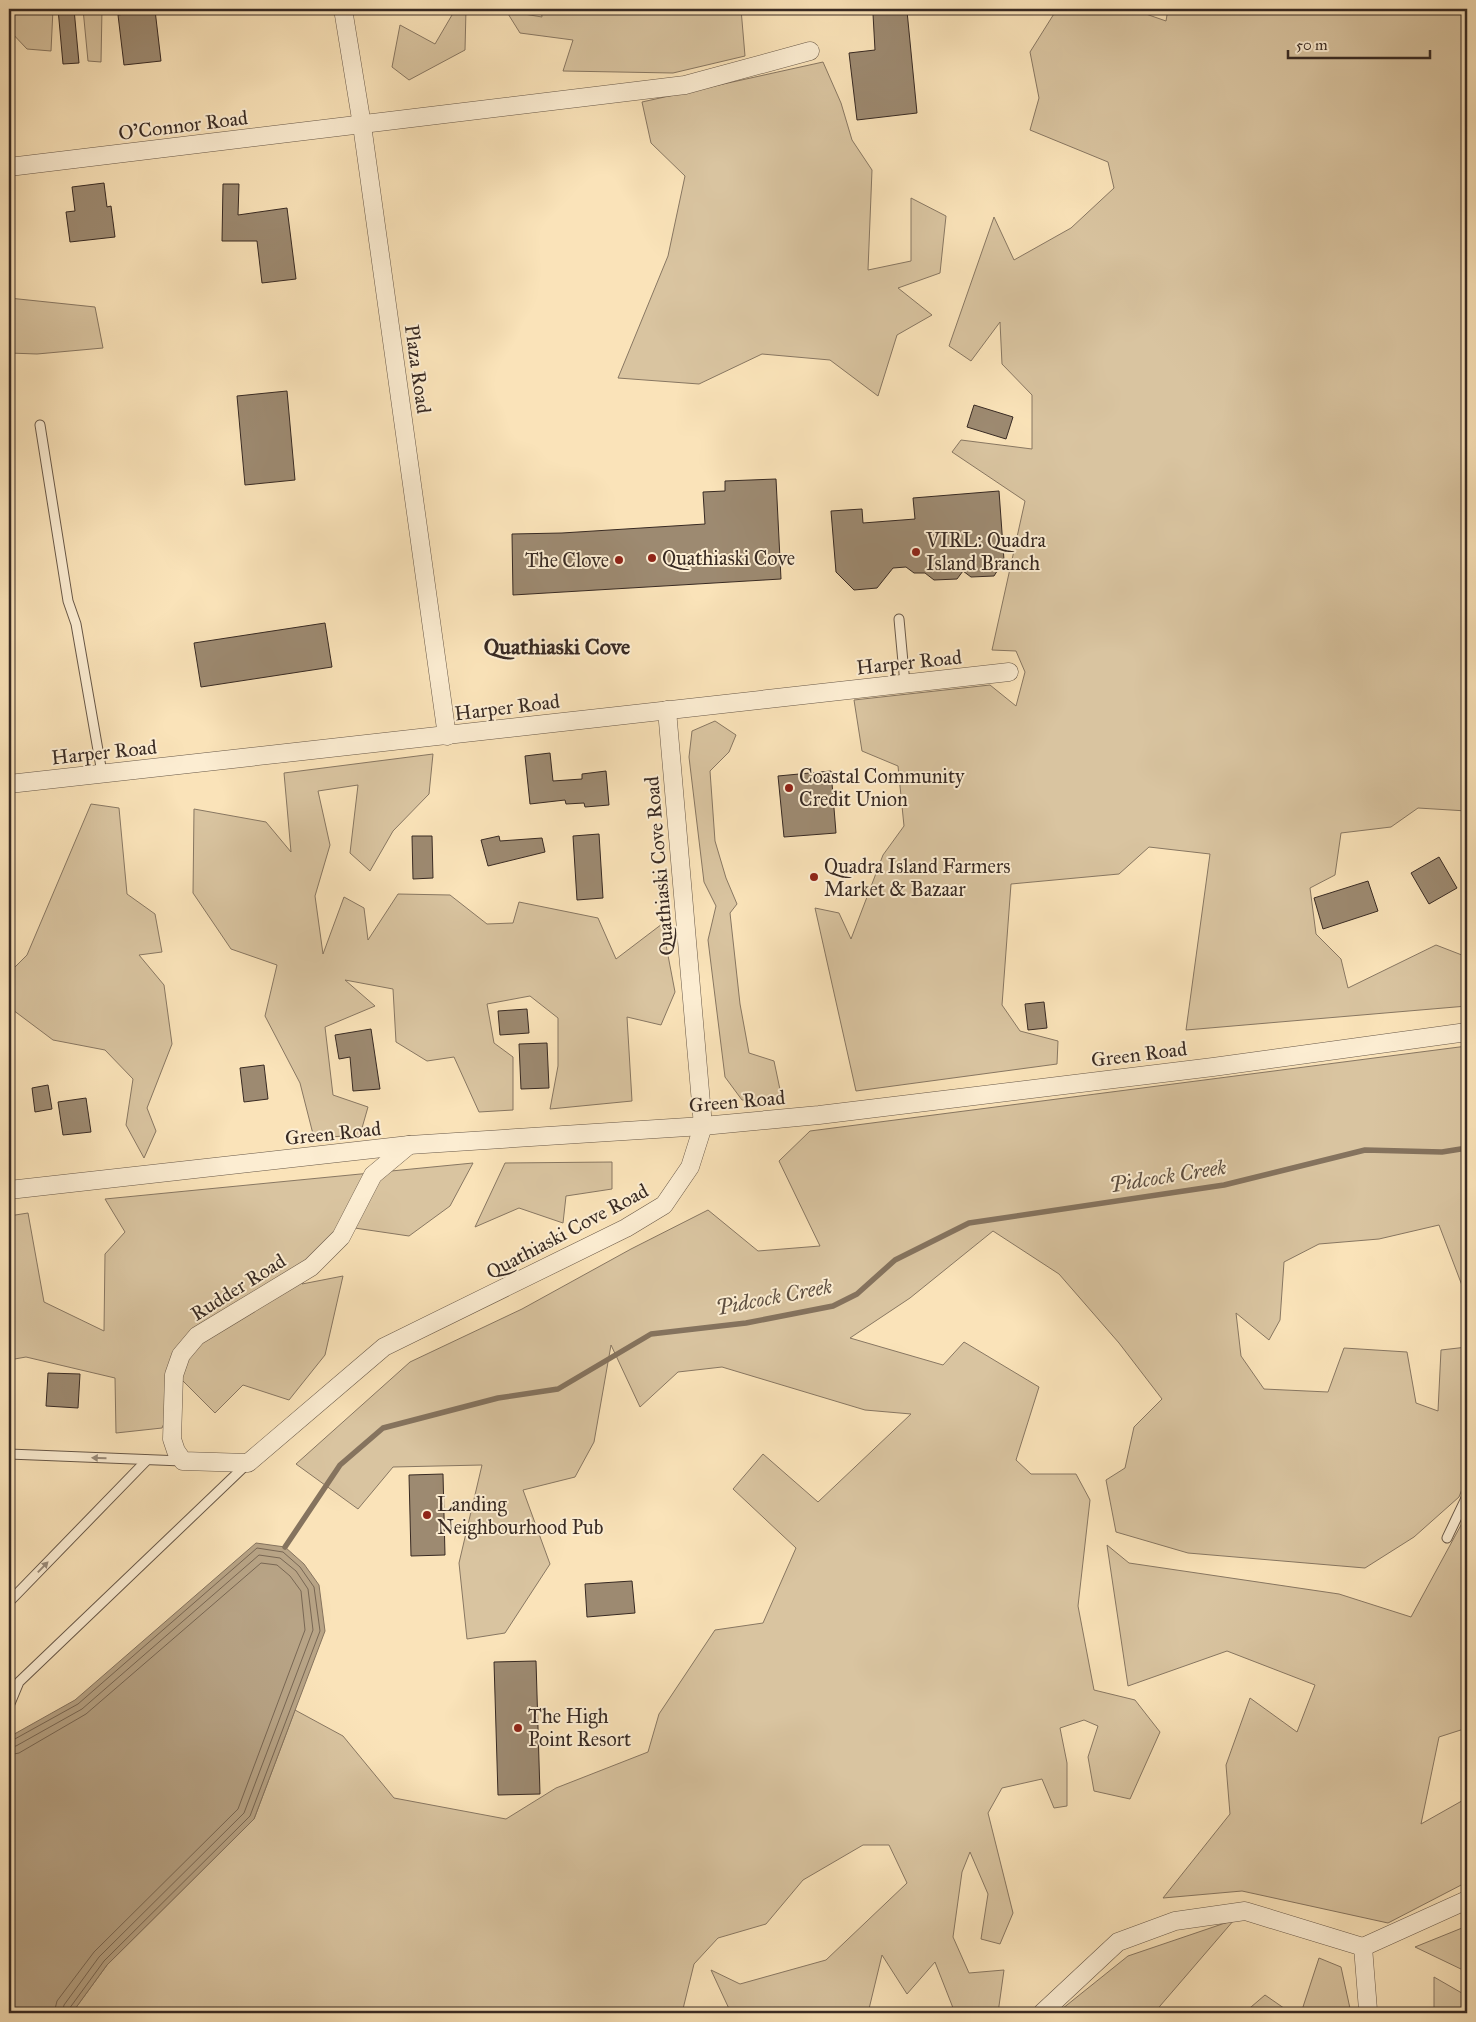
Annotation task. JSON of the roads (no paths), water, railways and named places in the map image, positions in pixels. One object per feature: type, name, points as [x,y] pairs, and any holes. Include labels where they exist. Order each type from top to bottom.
[{"type":"street","name":"Plaza Road","points":[[343,9],[362,125],[447,736]]},
{"type":"street","name":"O'Connor Road","points":[[9,167],[685,85],[810,51]]},
{"type":"street","name":"Harper Road","points":[[9,784],[1010,672]]},
{"type":"street","name":"Quathiaski Cove Road","points":[[248,1463],[384,1347],[626,1228],[664,1205],[690,1167],[702,1126],[667,710]]},
{"type":"street","name":"Green Road","points":[[9,1190],[409,1146],[702,1126],[850,1111],[1213,1067],[1467,1032]]},
{"type":"street","name":"Rudder Road","points":[[183,1461],[176,1451],[172,1439],[174,1375],[181,1355],[197,1336],[311,1267],[341,1237],[373,1176],[409,1146]]},
{"type":"street","points":[[183,1461],[248,1463]]},
{"type":"street","points":[[1042,2013],[1118,1942],[1175,1921],[1245,1911],[1363,1947],[1467,1900]]},
{"type":"street","points":[[1363,1947],[1368,2010],[1370,2013]]},
{"type":"lane","points":[[40,425],[68,601],[76,624],[102,773]]},
{"type":"lane","points":[[899,619],[905,684]]},
{"type":"lane","points":[[9,1454],[183,1461]]},
{"type":"lane","points":[[9,1602],[147,1460]]},
{"type":"lane","points":[[9,1706],[19,1682],[248,1463]]},
{"type":"lane","points":[[1447,1538],[1467,1496]]},
{"type":"water","points":[[256,1543],[285,1547],[304,1564],[319,1585],[325,1631],[254,1819],[107,1965],[72,2013],[9,2013],[9,1737],[75,1700]]},
{"type":"waterway","name":"Pidcock Creek","points":[[285,1547],[340,1465],[383,1428],[498,1398],[558,1389],[651,1334],[746,1323],[833,1306],[857,1294],[895,1260],[969,1223],[1224,1185],[1365,1150],[1442,1152],[1467,1148]]},
{"type":"place","name":"VIRL: Quadra Island Branch","points":[[916,552]]},
{"type":"place","name":"Quathiaski Cove","points":[[652,558]]},
{"type":"place","name":"The Clove","points":[[619,560]]},
{"type":"place","name":"Coastal Community Credit Union","points":[[789,788]]},
{"type":"place","name":"Quadra Island Farmers Market & Bazaar","points":[[814,877]]},
{"type":"place","name":"Landing Neighbourhood Pub","points":[[427,1515]]},
{"type":"place","name":"The High Point Resort","points":[[518,1728]]},
{"type":"district","name":"Quathiaski Cove","points":[[557,646]]}]
